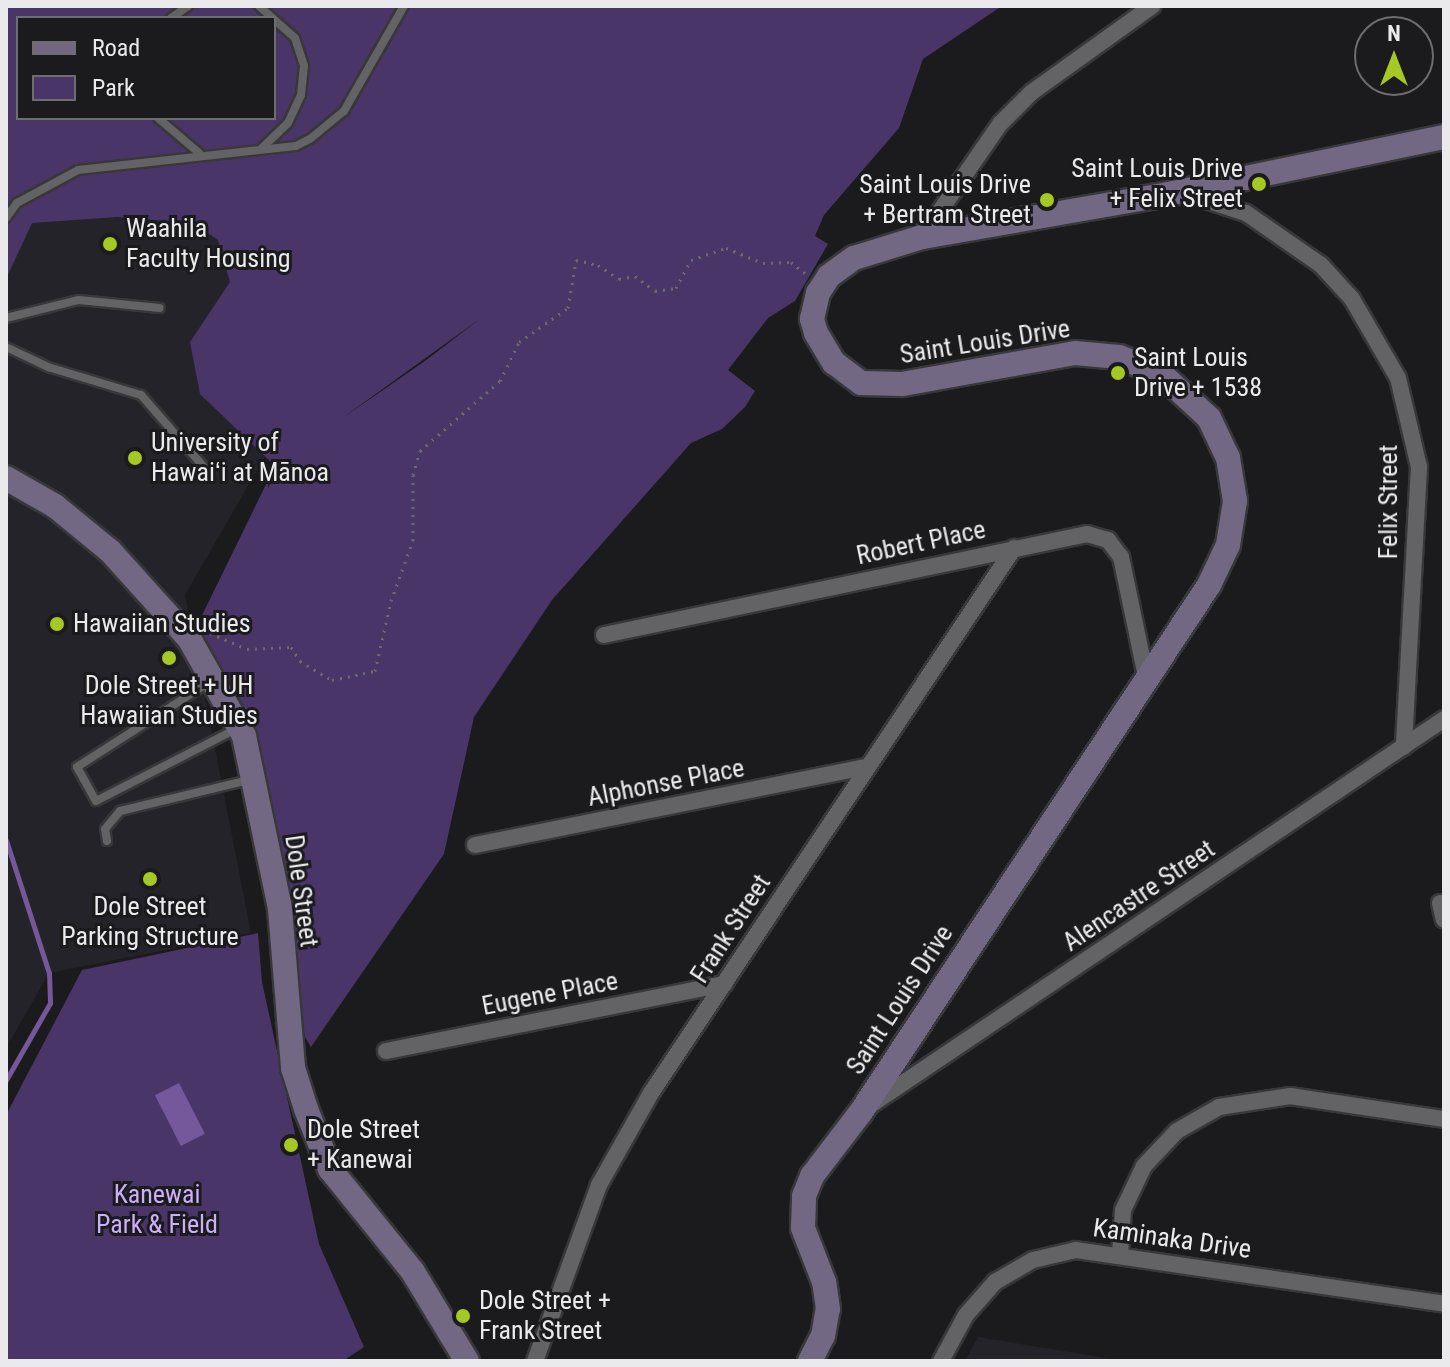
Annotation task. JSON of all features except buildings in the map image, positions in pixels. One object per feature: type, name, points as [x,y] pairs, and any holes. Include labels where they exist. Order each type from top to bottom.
[{"type":"street","points":[[922,237],[1000,124],[1032,92],[1152,6]]},
{"type":"street","points":[[822,287],[854,258],[922,237],[1168,194],[1442,139]]},
{"type":"street","name":"Felix Street","points":[[1168,194],[1203,196],[1246,213],[1309,256],[1352,299],[1398,378],[1419,467],[1404,747]]},
{"type":"street","name":"Saint Louis Drive","points":[[810,1361],[823,1336],[828,1309],[824,1282],[803,1228],[804,1196],[818,1167],[861,1112],[1221,565],[1233,523],[1228,458],[1195,400],[1140,363],[1097,353],[891,386],[861,383],[834,363],[816,333],[814,303],[822,287]]},
{"type":"street","name":"Dole Street","points":[[6,478],[55,506],[110,551],[190,640],[239,728],[254,779],[280,909],[293,1068],[306,1109],[330,1169],[413,1272],[467,1361]]},
{"type":"street","name":"Robert Place","points":[[604,635],[1087,534],[1112,544],[1121,557],[1146,677]]},
{"type":"street","name":"Frank Street","points":[[535,1361],[599,1185],[651,1093],[1014,548]]},
{"type":"street","name":"Alencastre Street","points":[[861,1112],[1444,719]]},
{"type":"street","name":"Alphonse Place","points":[[475,845],[866,767]]},
{"type":"street","points":[[1440,903],[1444,920]]},
{"type":"street","name":"Eugene Place","points":[[386,1051],[724,984]]},
{"type":"street","points":[[1120,1254],[1123,1210],[1144,1166],[1177,1131],[1219,1107],[1290,1096],[1444,1119]]},
{"type":"street","name":"Kaminaka Drive","points":[[941,1361],[979,1298],[1013,1270],[1054,1253],[1120,1254],[1444,1304]]},
{"type":"lane","points":[[6,218],[17,203],[78,170],[296,146],[336,119],[404,6]]},
{"type":"lane","points":[[261,149],[288,123],[301,95],[304,66],[295,38],[276,21]]},
{"type":"lane","points":[[160,120],[202,155]]},
{"type":"lane","points":[[6,318],[79,300],[160,308]]},
{"type":"lane","points":[[6,347],[48,367],[141,395],[210,474]]},
{"type":"lane","points":[[211,681],[77,767],[96,801],[239,728]]},
{"type":"lane","points":[[107,841],[105,829],[120,811],[254,779]]},
{"type":"path","points":[[190,640],[201,631],[247,649],[291,647],[300,661],[332,680],[375,671],[391,601],[413,540],[413,475],[420,451],[500,381],[519,342],[568,308],[576,260],[598,265],[619,279],[635,276],[655,291],[676,288],[691,260],[726,248],[763,263],[791,262],[822,287]]},
{"type":"shaded area","name":"University of Hawaiʻi at Mānoa","points":[[6,135],[105,140],[343,321],[185,595],[251,933],[49,973],[6,1048]]},
{"type":"shaded area","points":[[179,1083],[205,1134],[181,1146],[155,1095]]},
{"type":"shaded area","points":[[978,1337],[1124,1361],[965,1361]]},
{"type":"green space","points":[[6,6],[1002,6],[923,59],[899,128],[824,215],[815,236],[828,244],[795,301],[768,318],[728,370],[755,391],[745,407],[722,429],[691,443],[552,600],[474,717],[444,854],[311,1047],[286,1006],[244,736],[190,640],[275,466],[200,394],[190,342],[230,282],[218,240],[193,223],[117,217],[32,223],[6,279]],"holes":[[[481,318],[425,361],[341,419]]]},
{"type":"green space","name":"Kanewai Park & Field","points":[[258,933],[262,982],[319,1244],[364,1347],[343,1361],[6,1361],[6,1115],[82,970]]},
{"type":"waterway","points":[[6,840],[49,973],[50,1003],[6,1080]]},
{"type":"place","name":"Saint Louis Drive + Felix Street","points":[[1259,184]]},
{"type":"place","name":"Saint Louis Drive + Bertram Street","points":[[1047,200]]},
{"type":"place","name":"Waahila Faculty Housing","points":[[110,244]]},
{"type":"place","name":"Saint Louis Drive + 1538","points":[[1118,373]]},
{"type":"place","name":"University of Hawaiʻi at Mānoa","points":[[135,458]]},
{"type":"place","name":"Hawaiian Studies","points":[[57,624]]},
{"type":"place","name":"Dole Street + UH Hawaiian Studies","points":[[169,658]]},
{"type":"place","name":"Dole Street Parking Structure","points":[[150,879]]},
{"type":"place","name":"Dole Street + Kanewai","points":[[291,1145]]},
{"type":"place","name":"Dole Street + Frank Street","points":[[463,1316]]}]
